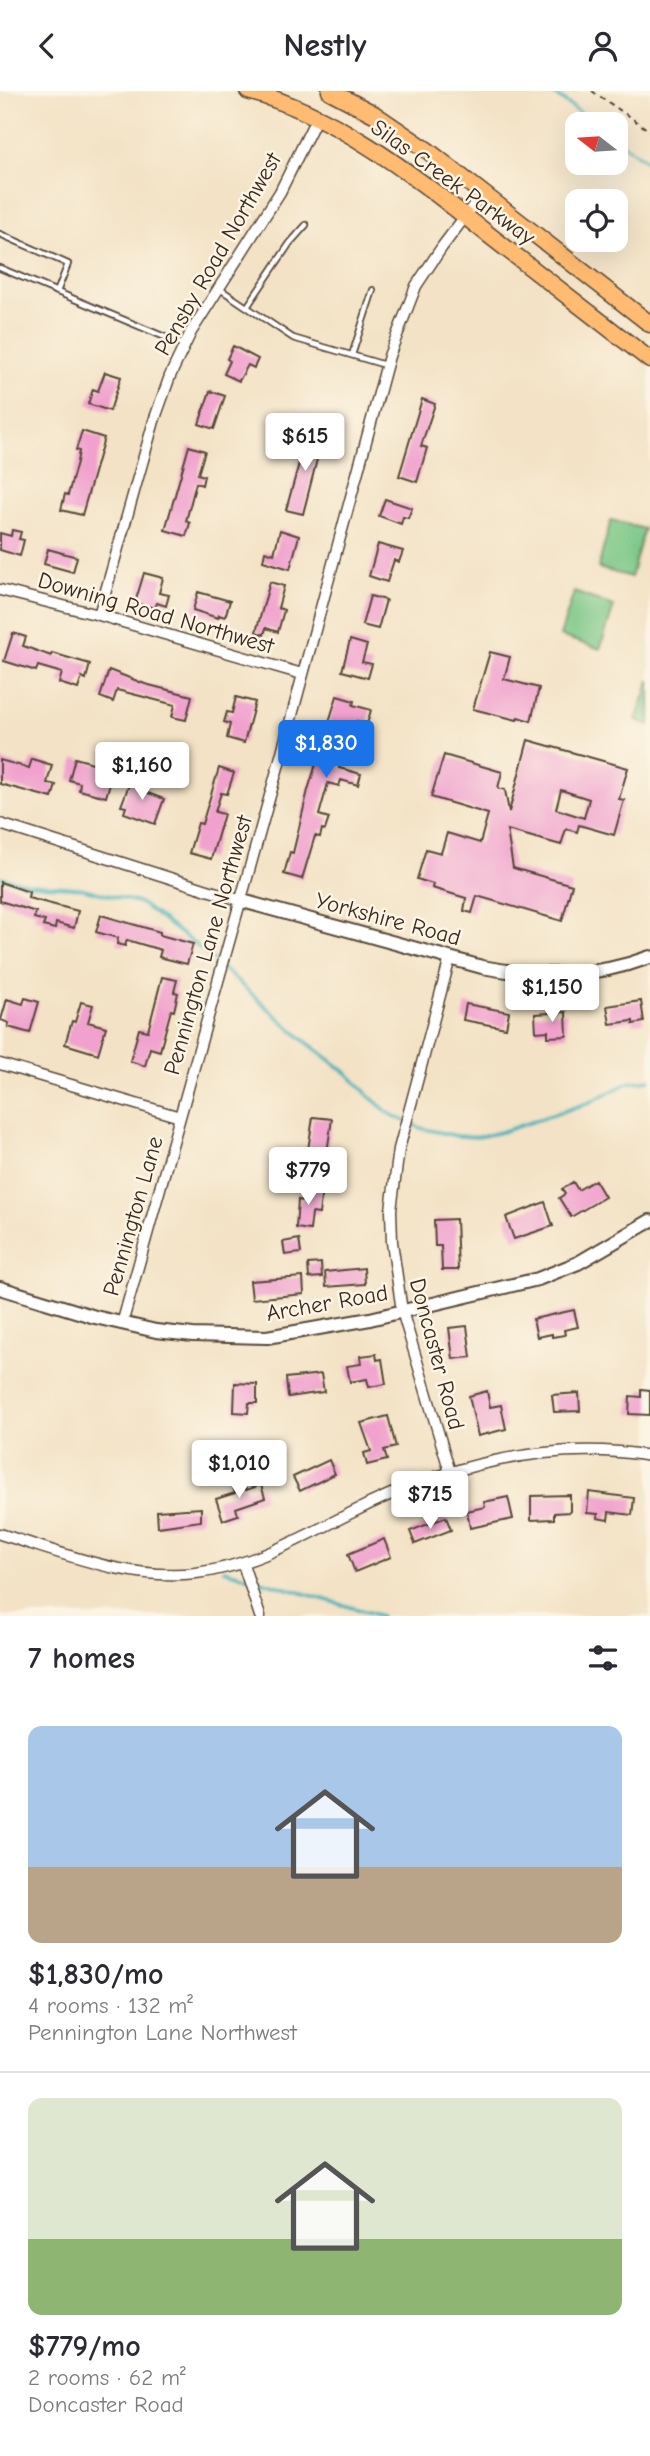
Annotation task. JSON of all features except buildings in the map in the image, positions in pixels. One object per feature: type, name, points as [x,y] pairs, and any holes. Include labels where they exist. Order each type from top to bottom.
[{"type":"main road","name":"Silas Creek Parkway","points":[[248,91],[317,117],[369,146],[465,216],[650,359]]},
{"type":"main road","name":"Silas Creek Parkway","points":[[330,91],[374,114],[427,150],[650,324]]},
{"type":"street","name":"Pensby Road Northwest","points":[[99,615],[154,421],[170,376],[219,288],[280,192],[317,117]]},
{"type":"street","name":"Pennington Lane Northwest","points":[[180,1117],[387,366],[415,286],[482,194]]},
{"type":"street","name":"Downing Road Northwest","points":[[0,590],[99,615],[302,674]]},
{"type":"street","points":[[0,824],[239,900]]},
{"type":"street","name":"Yorkshire Road","points":[[239,900],[516,974],[558,976],[608,970],[650,957]]},
{"type":"street","name":"Doncaster Road","points":[[450,958],[404,1128],[394,1178],[392,1242],[402,1311],[450,1472]]},
{"type":"street","points":[[0,1064],[180,1117]]},
{"type":"street","name":"Pennington Lane","points":[[122,1324],[180,1117]]},
{"type":"street","name":"Archer Road","points":[[0,1287],[122,1324],[194,1335],[267,1337],[370,1319],[484,1293],[558,1272],[650,1221]]},
{"type":"street","points":[[0,1534],[127,1570],[161,1575],[196,1573],[243,1564],[278,1550],[393,1493],[450,1472],[495,1461],[552,1452],[607,1451],[650,1456]]},
{"type":"street","points":[[243,1564],[260,1616]]},
{"type":"lane","points":[[247,307],[290,243],[306,225]]},
{"type":"lane","points":[[0,234],[68,264],[57,292]]},
{"type":"lane","points":[[0,268],[185,346]]},
{"type":"lane","points":[[219,288],[293,338],[387,366]]},
{"type":"lane","points":[[352,355],[373,290]]},
{"type":"path","points":[[592,91],[650,131]]},
{"type":"green space","points":[[611,520],[644,529],[631,577],[598,568]]},
{"type":"green space","points":[[574,592],[614,606],[600,649],[560,636]]},
{"type":"green space","points":[[650,680],[650,725],[636,720]]},
{"type":"waterway","points":[[550,91],[579,112]]},
{"type":"waterway","points":[[628,147],[650,163]]},
{"type":"waterway","points":[[0,877],[30,884],[80,888],[140,903],[196,945],[304,1040],[347,1073],[390,1114],[420,1128],[457,1136],[478,1137],[588,1103],[628,1083],[650,1080]]},
{"type":"waterway","points":[[224,1570],[381,1616]]}]
